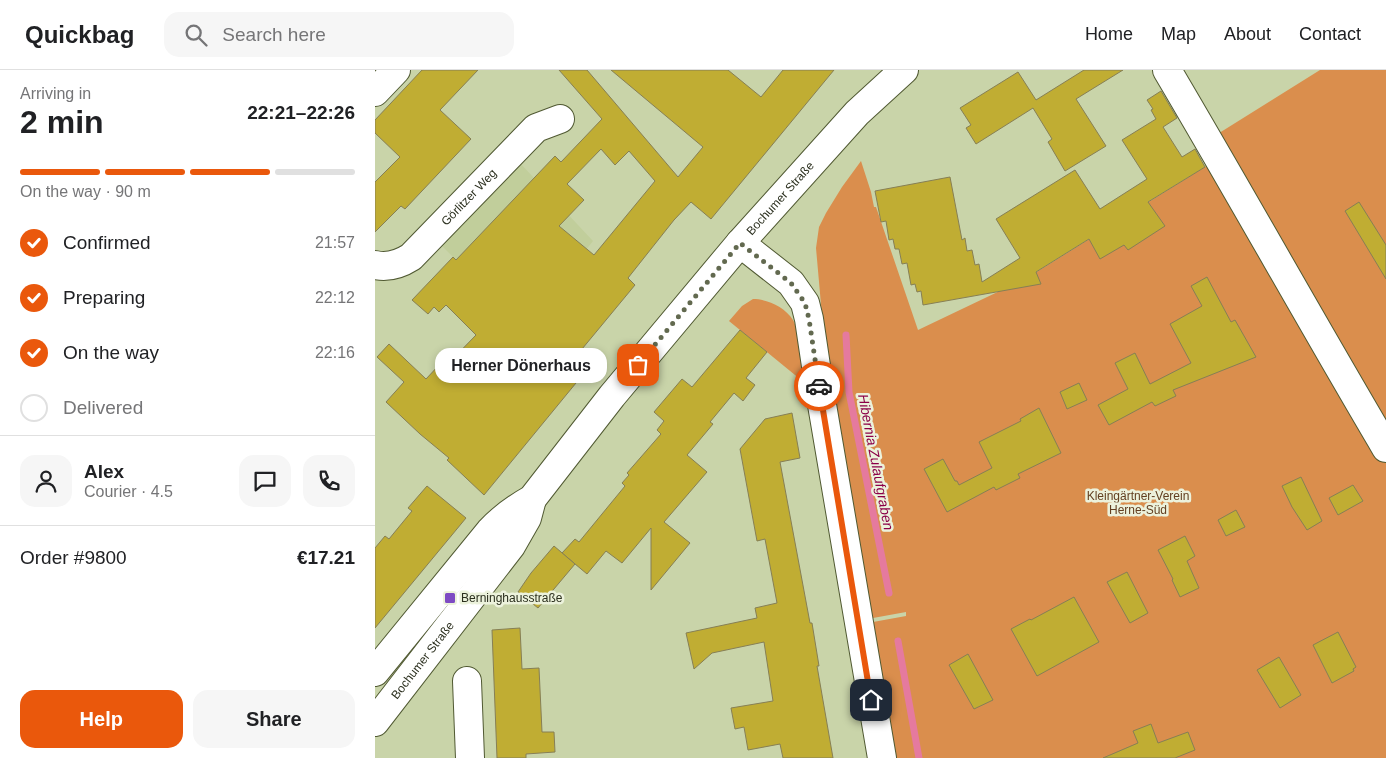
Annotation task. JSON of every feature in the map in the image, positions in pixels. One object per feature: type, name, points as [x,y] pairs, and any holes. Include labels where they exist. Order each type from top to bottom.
[{"type":"main road","points":[[375,92],[396,70]]},
{"type":"main road","name":"Bochumer Straße","points":[[375,672],[490,531],[515,508],[532,498],[612,396],[740,243],[857,114],[904,70]]},
{"type":"main road","points":[[1167,70],[1386,448]]},
{"type":"main road","name":"Görlitzer Weg","points":[[375,264],[391,266],[401,264],[411,257],[537,128],[559,119]]},
{"type":"main road","points":[[740,243],[791,283],[805,303],[881,758]]},
{"type":"main road","name":"Bochumer Straße","points":[[375,722],[511,546],[527,518],[532,498]]},
{"type":"main road","points":[[467,681],[470,758]]},
{"type":"shaded area","points":[[519,162],[593,241],[524,328],[441,245]]},
{"type":"green space","name":"Kleingärtner-Verein Herne-Süd","points":[[1320,70],[1386,70],[1386,758],[894,758],[873,622],[906,616],[906,612],[873,618],[870,606],[867,606],[839,449],[831,371],[823,327],[816,248],[819,227],[842,187],[861,161],[874,207],[876,207],[918,330],[1027,278],[1208,165],[1216,135]]},
{"type":"green space","points":[[753,299],[764,300],[790,315],[799,341],[806,384],[729,321],[742,306]]},
{"type":"building","points":[[422,70],[478,70],[440,110],[471,139],[405,209],[401,206],[375,232],[375,182],[400,157],[375,133],[375,120]]},
{"type":"building","points":[[559,70],[587,70],[678,177],[703,147],[611,70],[728,70],[761,97],[783,70],[834,70],[711,219],[691,202],[674,220],[628,278],[635,285],[563,372],[576,383],[484,495],[447,460],[449,458],[386,402],[404,382],[377,357],[389,344],[426,379],[440,364],[444,368],[476,335],[446,305],[439,312],[434,307],[428,314],[412,300],[453,257],[456,260],[555,156],[561,162],[602,119]],"holes":[[[601,149],[615,165],[629,151],[655,181],[594,255],[559,226],[584,200],[567,184]]]},
{"type":"building","points":[[1084,70],[1123,70],[1076,99],[1106,146],[1065,171],[1048,142],[1052,139],[1033,108],[976,144],[966,128],[971,125],[960,108],[1018,72],[1036,100]]},
{"type":"building","points":[[1161,91],[1177,118],[1163,127],[1182,157],[1195,149],[1205,167],[1148,202],[1165,226],[1128,250],[1124,245],[1100,259],[1089,239],[1036,272],[1041,284],[923,305],[921,291],[917,292],[915,284],[911,285],[907,263],[902,264],[899,249],[895,249],[893,239],[889,240],[886,221],[881,222],[875,191],[950,177],[962,240],[965,238],[967,251],[972,250],[975,265],[979,264],[982,282],[1020,258],[996,219],[1075,170],[1100,209],[1147,179],[1122,140],[1156,119],[1151,110],[1153,109],[1147,100]]},
{"type":"building","points":[[1359,202],[1386,245],[1386,279],[1345,211]]},
{"type":"building","points":[[1207,277],[1231,322],[1235,320],[1256,357],[1173,390],[1176,396],[1155,406],[1152,402],[1109,425],[1098,405],[1128,389],[1115,363],[1135,353],[1150,384],[1191,363],[1170,324],[1202,306],[1191,286]]},
{"type":"building","points":[[740,330],[767,352],[746,378],[755,385],[743,401],[734,393],[710,422],[713,424],[687,455],[707,472],[664,522],[690,543],[651,590],[651,528],[622,563],[606,551],[587,574],[562,553],[575,539],[579,542],[625,486],[622,483],[629,475],[627,473],[661,434],[657,430],[664,421],[654,412],[682,379],[692,387]]},
{"type":"building","points":[[1079,383],[1087,400],[1067,409],[1060,392]]},
{"type":"building","points":[[1039,408],[1061,453],[1018,474],[1020,478],[996,490],[994,487],[947,512],[924,469],[943,459],[959,485],[992,468],[979,442],[1021,421],[1020,419]]},
{"type":"building","points":[[792,413],[800,458],[780,462],[810,623],[812,623],[819,666],[817,666],[833,758],[783,758],[780,744],[748,750],[744,727],[735,729],[731,708],[773,701],[764,642],[712,653],[694,669],[686,633],[757,618],[755,608],[777,603],[765,539],[757,541],[740,449],[765,419]]},
{"type":"building","points":[[1301,477],[1322,521],[1307,530],[1292,507],[1282,486]]},
{"type":"building","points":[[1353,485],[1363,501],[1338,515],[1329,498]]},
{"type":"building","points":[[427,486],[466,518],[375,628],[375,548],[385,536],[389,539],[412,511],[408,508]]},
{"type":"building","points":[[1236,510],[1245,527],[1226,536],[1218,520]]},
{"type":"building","points":[[1185,536],[1195,556],[1187,561],[1199,588],[1180,597],[1158,550]]},
{"type":"building","points":[[554,546],[575,564],[538,608],[518,592]]},
{"type":"building","points":[[1127,572],[1148,613],[1130,623],[1107,582]]},
{"type":"building","points":[[1074,597],[1099,642],[1037,676],[1011,629]]},
{"type":"building","points":[[520,628],[522,669],[539,668],[542,732],[554,732],[555,752],[526,754],[526,758],[497,758],[492,630]]},
{"type":"building","points":[[1338,632],[1356,667],[1353,669],[1354,671],[1332,683],[1313,645]]},
{"type":"building","points":[[968,654],[993,700],[974,709],[949,665]]},
{"type":"building","points":[[1279,657],[1301,695],[1280,708],[1257,670]]},
{"type":"building","points":[[1151,724],[1158,743],[1188,732],[1195,750],[1175,758],[1103,758],[1138,743],[1133,731]]},
{"type":"waterway","name":"Hibernia Zulaufgraben","points":[[846,335],[849,392],[889,593]]},
{"type":"waterway","name":"Hibernia Zulaufgraben","points":[[898,641],[919,758]]},
{"type":"way so far","points":[[638,365],[740,243],[791,283],[805,303],[819,386]]},
{"type":"place","name":"Herner Dönerhaus","points":[[638,365]]},
{"type":"place","name":"Berninghausstraße","points":[[450,598]]},
{"type":"route","points":[[819,386],[871,700]]}]
